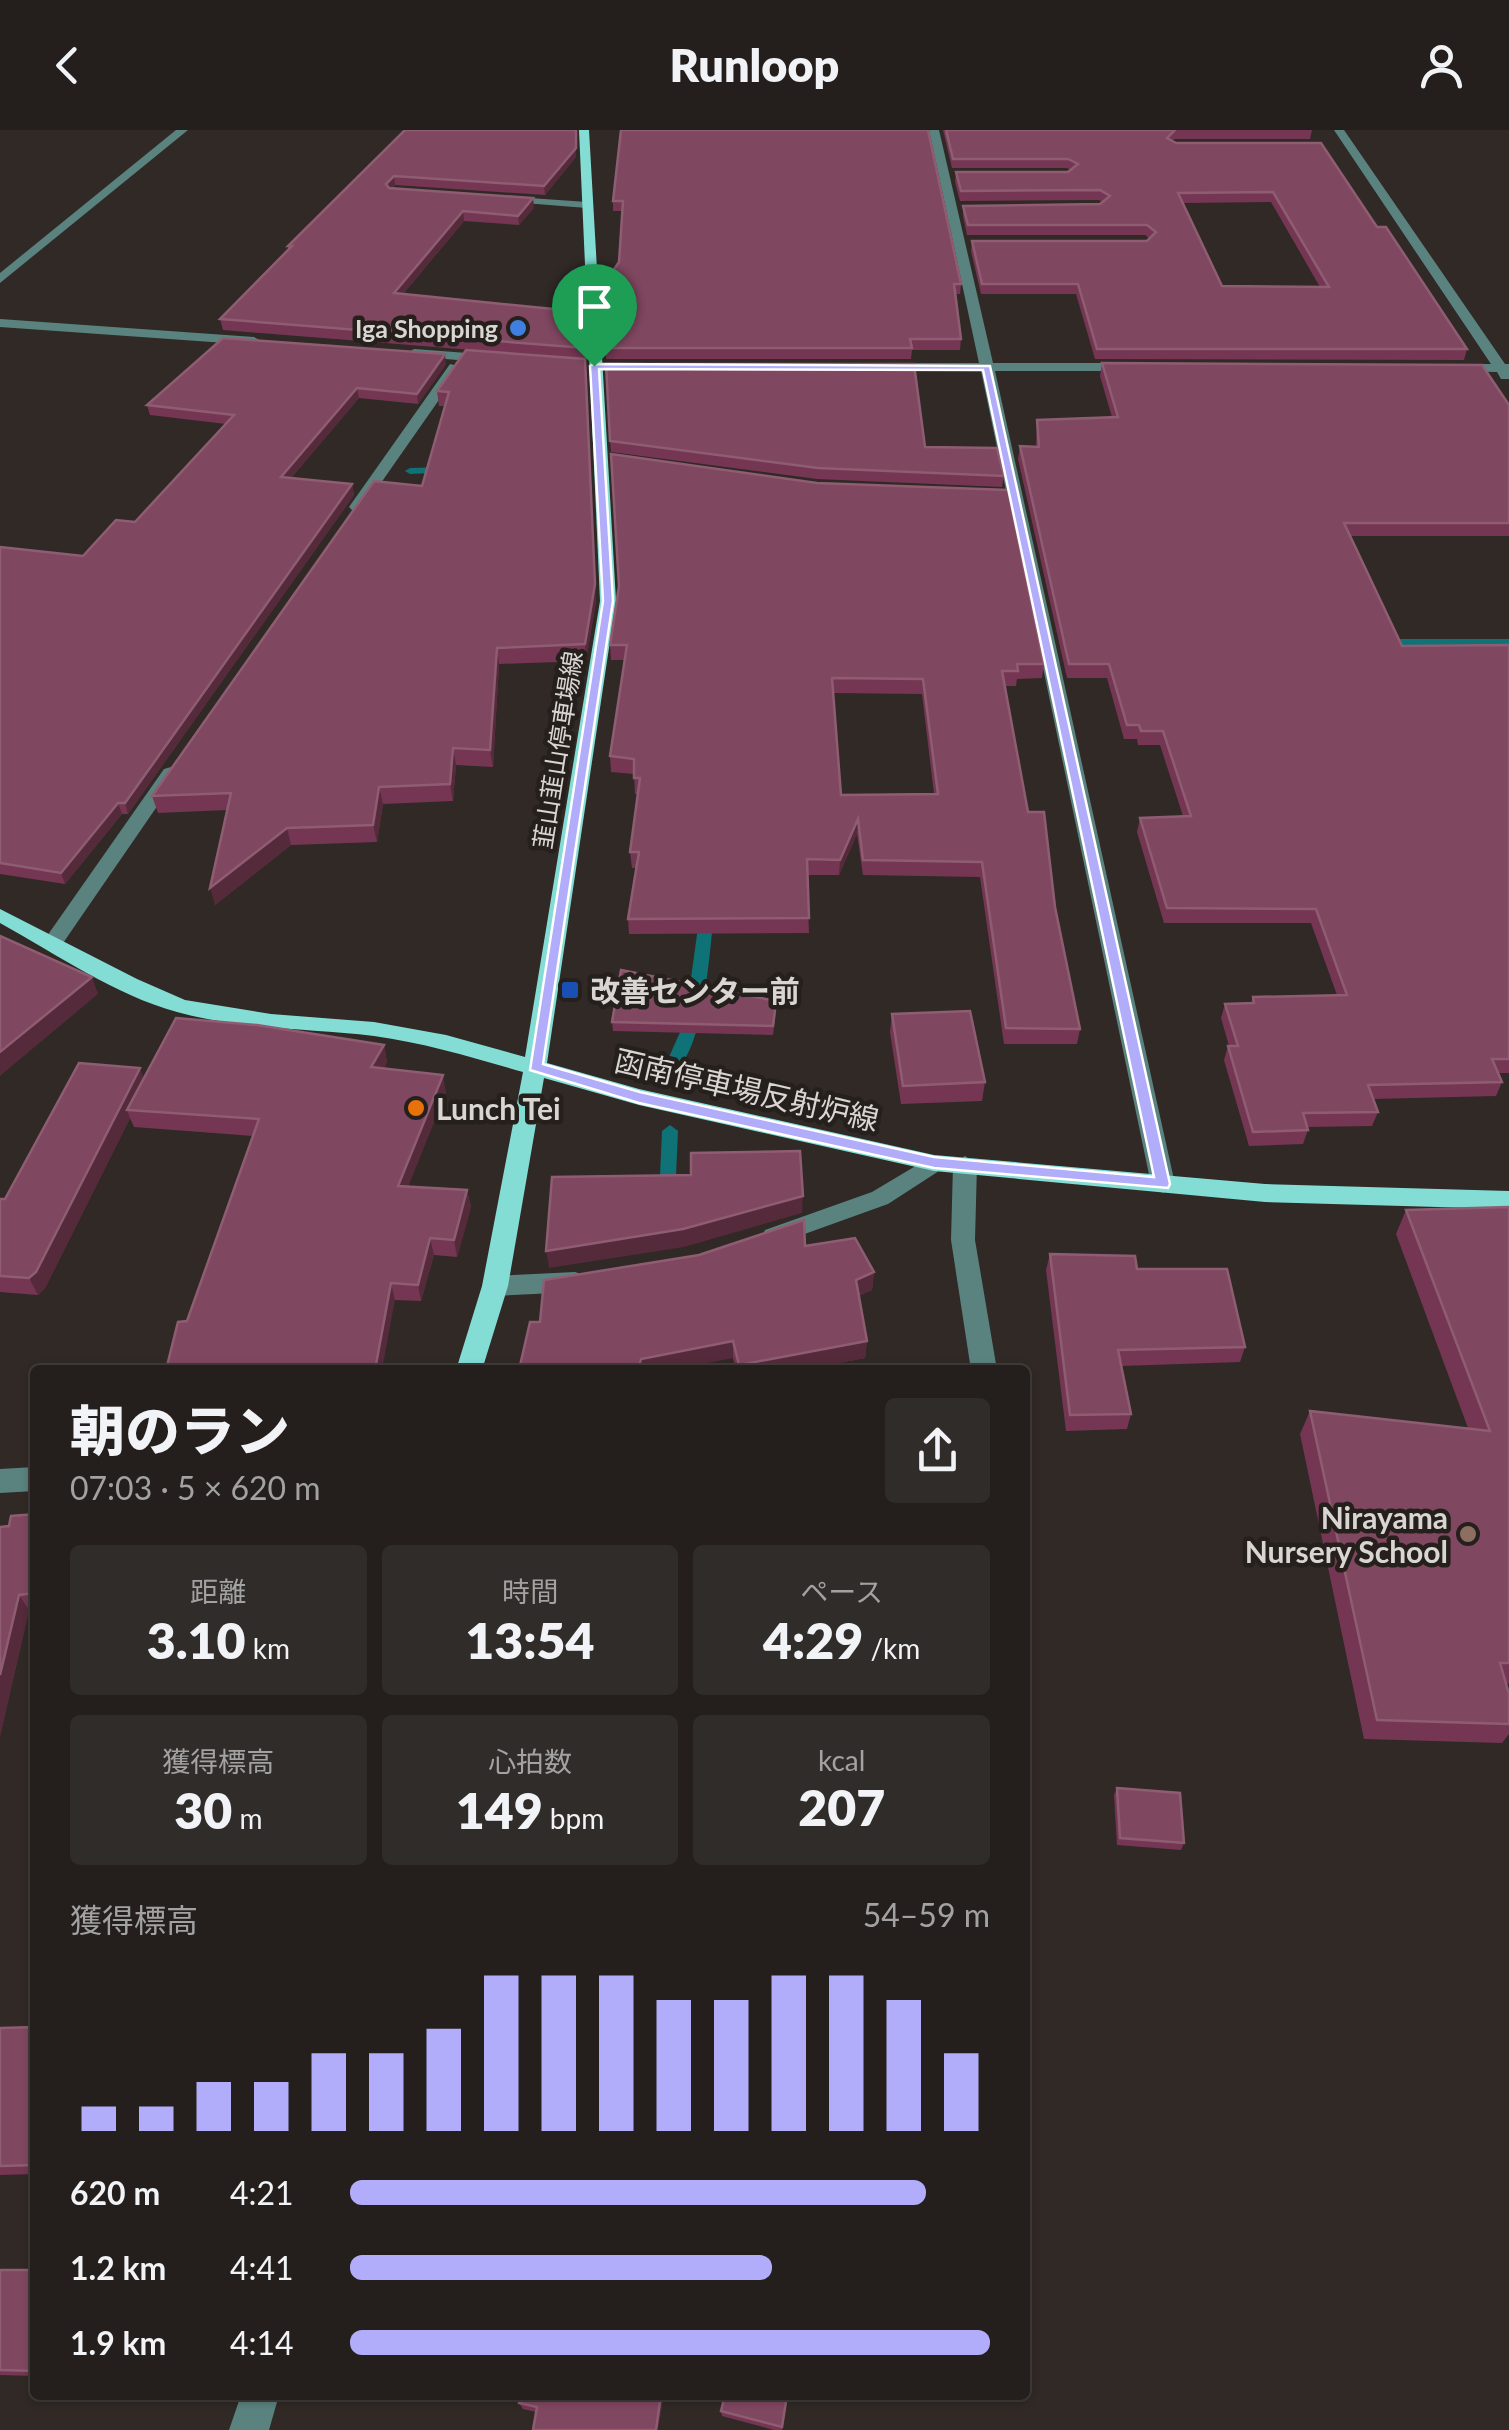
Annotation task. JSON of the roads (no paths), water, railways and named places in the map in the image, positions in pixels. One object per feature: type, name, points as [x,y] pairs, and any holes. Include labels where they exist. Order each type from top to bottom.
[{"type":"main road","name":"韮山韮山停車場線","points":[[471,1365],[495,1286],[535,1066],[608,601],[606,460],[594,366],[584,130]]},
{"type":"main road","name":"函南停車場反射炉線","points":[[0,916],[54,941],[129,984],[181,1006],[271,1021],[374,1029],[446,1042],[639,1098],[934,1163],[1265,1193],[1509,1200]]},
{"type":"street","points":[[0,279],[184,130]]},
{"type":"street","points":[[934,130],[987,368],[1006,496],[1163,1184]]},
{"type":"street","points":[[1339,130],[1506,372]]},
{"type":"street","points":[[1330,146],[1350,146]]},
{"type":"street","points":[[944,175],[962,175]]},
{"type":"street","points":[[491,198],[587,205]]},
{"type":"street","points":[[952,209],[970,208]]},
{"type":"street","points":[[960,243],[978,243]]},
{"type":"street","points":[[0,322],[270,342]]},
{"type":"street","points":[[405,352],[519,361]]},
{"type":"street","points":[[346,522],[462,356]]},
{"type":"street","points":[[576,365],[614,366]]},
{"type":"street","points":[[870,367],[1145,368]]},
{"type":"street","points":[[1441,368],[1506,372]]},
{"type":"street","points":[[54,941],[178,763]]},
{"type":"street","points":[[747,1244],[880,1198],[934,1163]]},
{"type":"street","points":[[965,1166],[963,1240],[983,1365]]},
{"type":"street","points":[[495,1286],[608,1276]]},
{"type":"street","points":[[0,1481],[30,1479]]},
{"type":"street","points":[[250,2430],[259,2400]]},
{"type":"waterway","points":[[410,471],[447,470]]},
{"type":"waterway","points":[[1378,643],[1509,643]]},
{"type":"waterway","points":[[673,1066],[693,1021],[707,913]]},
{"type":"waterway","points":[[667,1198],[670,1131]]},
{"type":"place","name":"Iga Shopping","points":[[518,328]]},
{"type":"place","name":"改善センター前","points":[[570,990]]},
{"type":"place","name":"Lunch Tei","points":[[416,1108]]},
{"type":"place","name":"Nirayama Nursery School","points":[[1468,1534]]}]
